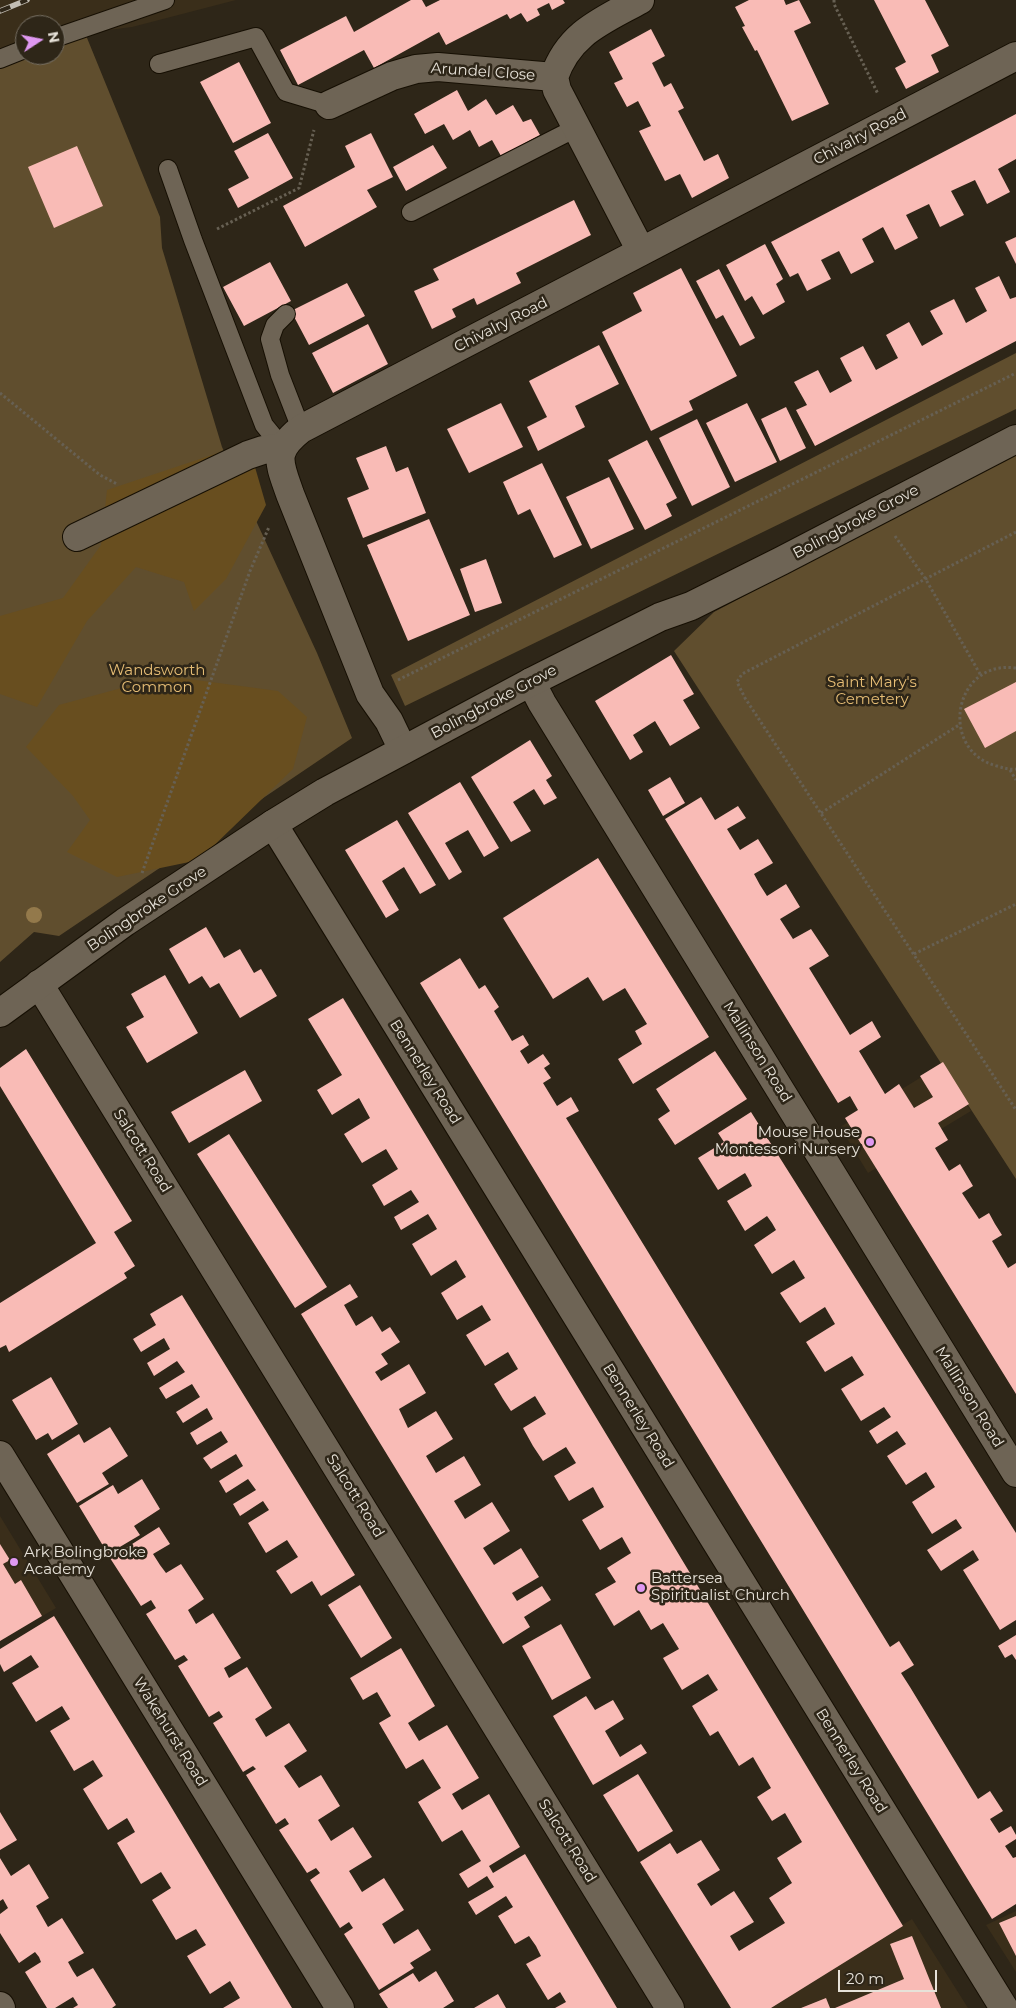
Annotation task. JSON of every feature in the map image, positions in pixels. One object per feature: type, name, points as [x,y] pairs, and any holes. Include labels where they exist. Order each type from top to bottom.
[{"type":"street","name":"Arundel Close","points":[[640,0],[586,31],[560,59],[554,77],[557,90],[641,252]]},
{"type":"street","name":"Chivalry Road","points":[[77,537],[248,456],[292,438],[641,252],[1016,56]]},
{"type":"street","name":"Arundel Close","points":[[329,105],[392,76],[416,69],[438,67],[554,77]]},
{"type":"street","points":[[292,438],[281,467],[370,694],[389,721],[403,750]]},
{"type":"street","name":"Bolingbroke Grove","points":[[0,1013],[125,922],[273,824],[325,792],[531,682],[660,617],[691,606],[781,561],[1016,439]]},
{"type":"street","name":"Mallinson Road","points":[[531,682],[542,703],[1016,1473]]},
{"type":"street","name":"Bennerley Road","points":[[273,824],[1004,2008]]},
{"type":"street","name":"Salcott Road","points":[[39,984],[670,2008]]},
{"type":"street","name":"Wakehurst Road","points":[[0,1455],[340,2008]]},
{"type":"lane","points":[[65,35],[165,0]]},
{"type":"lane","points":[[159,64],[256,37],[286,92],[329,105]]},
{"type":"lane","points":[[0,58],[15,53]]},
{"type":"lane","points":[[411,212],[576,128]]},
{"type":"lane","points":[[168,169],[193,240],[264,425],[292,438]]},
{"type":"lane","points":[[286,314],[275,325],[270,339],[280,375],[292,438]]},
{"type":"path","points":[[834,0],[834,4],[881,100]]},
{"type":"path","points":[[193,240],[299,188],[317,119],[329,105]]},
{"type":"path","points":[[397,680],[1016,373]]},
{"type":"path","points":[[0,393],[100,475],[151,502]]},
{"type":"path","points":[[141,876],[250,571],[272,522]]},
{"type":"path","points":[[1016,532],[742,674],[737,682],[1016,1110]]},
{"type":"path","points":[[893,533],[925,578],[980,674]]},
{"type":"path","points":[[1016,668],[1003,666],[980,674],[968,689],[959,709],[959,725],[969,749],[985,763],[1010,770],[1016,769]]},
{"type":"path","points":[[821,813],[959,725]]},
{"type":"path","points":[[1010,770],[1016,780]]},
{"type":"path","points":[[914,954],[1016,904]]},
{"type":"shaded area","points":[[0,0],[236,0],[132,27],[85,33],[65,42],[65,15],[15,15],[15,63],[0,69]]},
{"type":"shaded area","points":[[941,1065],[971,1111],[868,1173],[840,1127]]},
{"type":"shaded area","name":"Ark Bolingbroke Academy","points":[[0,1516],[56,1608],[0,1641]]},
{"type":"shaded area","points":[[1016,1911],[1016,1972],[986,1925]]},
{"type":"shaded area","points":[[912,1919],[968,2008],[767,2008]]},
{"type":"green space","name":"Wandsworth Common","points":[[85,33],[160,217],[162,248],[222,447],[317,653],[352,738],[59,936],[34,932],[0,962],[0,69],[15,63],[15,65],[65,65],[65,42]]},
{"type":"green space","points":[[1016,353],[1016,409],[405,706],[391,675]]},
{"type":"green space","points":[[248,443],[266,505],[226,579],[194,611],[184,582],[136,567],[87,621],[37,707],[0,694],[0,616],[63,598],[101,545],[107,490]]},
{"type":"green space","name":"Saint Mary's Cemetery","points":[[1016,455],[1016,1179],[674,651],[714,612]]},
{"type":"green space","points":[[166,676],[278,691],[307,717],[293,769],[199,860],[117,877],[67,852],[90,820],[73,796],[26,747],[59,705]]},
{"type":"building","points":[[411,0],[422,0],[426,7],[440,0],[563,0],[565,3],[552,10],[549,3],[537,9],[540,15],[527,22],[521,13],[510,19],[507,14],[446,45],[439,32],[374,68],[364,50],[298,85],[280,50],[346,16],[354,32]]},
{"type":"building","points":[[749,0],[784,0],[786,5],[799,0],[811,23],[794,31],[829,104],[792,121],[757,50],[755,51],[742,27],[745,26],[735,7]]},
{"type":"building","points":[[874,0],[925,0],[949,46],[931,55],[939,72],[906,89],[895,68],[906,62]]},
{"type":"building","points":[[651,29],[665,56],[652,63],[664,87],[671,83],[684,108],[678,111],[704,161],[718,154],[729,178],[692,198],[680,174],[665,181],[639,131],[651,126],[638,101],[627,107],[614,83],[623,79],[609,52]]},
{"type":"building","points":[[239,62],[271,123],[233,143],[200,82]]},
{"type":"building","points":[[457,90],[468,111],[486,99],[496,115],[513,105],[523,122],[531,119],[540,135],[501,156],[492,140],[479,147],[470,130],[453,140],[444,124],[425,134],[414,114]]},
{"type":"building","points":[[1016,114],[1016,159],[998,169],[1010,192],[987,204],[975,180],[951,191],[964,215],[940,227],[929,204],[906,215],[918,238],[895,250],[883,227],[862,239],[874,262],[851,274],[839,251],[821,260],[831,279],[807,291],[798,273],[790,277],[771,242]]},
{"type":"building","points":[[268,133],[293,178],[238,208],[228,189],[249,178],[234,151]]},
{"type":"building","points":[[371,133],[393,177],[367,190],[377,207],[305,247],[283,206],[355,167],[345,146]]},
{"type":"building","points":[[433,145],[447,168],[406,191],[393,167]]},
{"type":"building","points":[[77,146],[103,206],[54,228],[28,167]]},
{"type":"building","points":[[574,200],[591,235],[516,273],[521,283],[477,305],[474,298],[452,309],[456,317],[432,329],[414,291],[439,280],[433,269]]},
{"type":"building","points":[[1016,237],[1016,264],[1005,242]]},
{"type":"building","points":[[765,244],[783,279],[776,284],[785,302],[763,315],[752,296],[745,301],[726,265]]},
{"type":"building","points":[[270,262],[291,301],[244,326],[223,287]]},
{"type":"building","points":[[681,268],[737,376],[689,401],[693,410],[651,431],[602,332],[642,311],[633,293]]},
{"type":"building","points":[[719,269],[755,338],[740,346],[723,315],[716,319],[696,281]]},
{"type":"building","points":[[999,276],[1010,299],[1016,297],[1016,341],[815,446],[796,410],[807,405],[794,382],[818,370],[830,393],[852,381],[840,358],[863,346],[876,370],[898,358],[886,335],[909,322],[922,346],[943,334],[930,311],[954,299],[966,323],[987,311],[975,288]]},
{"type":"building","points":[[347,283],[365,316],[309,345],[291,311]]},
{"type":"building","points":[[368,324],[388,364],[333,393],[312,353]]},
{"type":"building","points":[[599,345],[619,384],[575,406],[585,427],[538,451],[527,427],[547,417],[529,381]]},
{"type":"building","points":[[501,403],[523,447],[469,473],[447,429]]},
{"type":"building","points":[[747,403],[777,462],[735,482],[706,423]]},
{"type":"building","points":[[786,407],[806,448],[780,461],[761,419]]},
{"type":"building","points":[[697,419],[730,487],[692,506],[659,438]]},
{"type":"building","points":[[647,440],[677,498],[666,504],[672,516],[645,530],[608,460]]},
{"type":"building","points":[[386,446],[396,472],[408,467],[426,513],[363,538],[347,498],[369,489],[356,458]]},
{"type":"building","points":[[542,463],[582,545],[554,558],[530,509],[518,515],[503,482]]},
{"type":"building","points":[[609,477],[634,529],[591,549],[566,497]]},
{"type":"building","points":[[429,519],[470,615],[408,641],[367,545]]},
{"type":"building","points":[[486,559],[502,603],[475,612],[460,569]]},
{"type":"building","points":[[671,655],[694,694],[683,700],[700,728],[670,746],[655,721],[633,735],[643,752],[630,760],[595,701]]},
{"type":"building","points":[[1016,682],[1016,731],[985,748],[964,709]]},
{"type":"building","points":[[530,740],[552,776],[546,780],[557,798],[544,805],[534,789],[513,802],[531,831],[511,842],[471,777]]},
{"type":"building","points":[[670,777],[685,803],[663,816],[648,790]]},
{"type":"building","points":[[460,782],[499,848],[484,857],[468,830],[445,843],[462,872],[449,880],[408,813]]},
{"type":"building","points":[[701,797],[715,820],[738,806],[746,818],[727,829],[740,850],[758,839],[773,863],[754,874],[767,896],[786,884],[800,907],[780,919],[793,939],[811,929],[829,956],[809,968],[850,1035],[872,1021],[881,1037],[859,1051],[885,1094],[899,1084],[914,1108],[933,1097],[920,1076],[943,1062],[969,1104],[938,1123],[948,1140],[935,1148],[949,1171],[960,1164],[973,1186],[962,1193],[979,1219],[989,1213],[1002,1235],[992,1241],[1008,1268],[1016,1263],[1016,1394],[845,1118],[858,1110],[850,1096],[838,1103],[665,819]]},
{"type":"building","points":[[397,820],[436,885],[420,894],[404,867],[382,881],[399,910],[386,918],[345,850]]},
{"type":"building","points":[[598,858],[709,1037],[633,1084],[618,1059],[642,1044],[635,1031],[647,1024],[625,988],[603,1001],[588,977],[553,999],[503,918]]},
{"type":"building","points":[[206,927],[224,958],[240,949],[254,973],[261,969],[277,996],[240,1018],[219,983],[210,988],[202,976],[189,984],[169,949]]},
{"type":"building","points":[[460,958],[479,989],[485,985],[499,1007],[494,1011],[512,1041],[523,1035],[529,1045],[520,1051],[528,1064],[543,1054],[550,1064],[544,1068],[551,1078],[543,1083],[557,1106],[571,1097],[579,1111],[566,1118],[890,1647],[899,1641],[914,1665],[901,1673],[978,1799],[990,1791],[1003,1811],[990,1819],[999,1833],[1011,1826],[1016,1835],[1016,1839],[1005,1846],[1013,1858],[1016,1857],[1016,1904],[992,1919],[420,983]]},
{"type":"building","points":[[165,975],[198,1033],[147,1063],[126,1027],[144,1017],[131,994]]},
{"type":"building","points":[[343,998],[903,1926],[771,2008],[731,2008],[640,1862],[670,1843],[677,1854],[701,1840],[720,1870],[697,1884],[711,1906],[734,1891],[754,1922],[730,1936],[739,1951],[785,1923],[769,1898],[792,1883],[777,1858],[802,1842],[785,1813],[772,1821],[757,1797],[771,1788],[753,1757],[739,1766],[718,1731],[710,1736],[692,1706],[718,1690],[708,1674],[682,1690],[663,1658],[679,1649],[663,1623],[651,1630],[639,1610],[614,1626],[595,1594],[616,1582],[607,1568],[631,1553],[622,1537],[600,1550],[582,1520],[604,1507],[593,1487],[569,1501],[554,1476],[576,1463],[566,1447],[543,1461],[533,1446],[523,1428],[546,1414],[535,1396],[511,1411],[503,1399],[494,1384],[518,1369],[508,1352],[485,1366],[466,1335],[491,1320],[482,1305],[457,1320],[441,1293],[466,1277],[456,1260],[431,1276],[412,1244],[437,1229],[428,1214],[401,1230],[394,1217],[419,1202],[411,1190],[384,1206],[372,1185],[398,1169],[386,1149],[362,1163],[344,1134],[370,1118],[359,1098],[332,1115],[317,1090],[342,1075],[308,1019]]},
{"type":"building","points":[[26,1049],[132,1221],[114,1232],[135,1266],[124,1273],[127,1278],[9,1352],[6,1345],[0,1348],[0,1303],[96,1243],[0,1086],[0,1068]]},
{"type":"building","points":[[715,1051],[747,1099],[675,1145],[658,1119],[670,1111],[656,1089]]},
{"type":"building","points":[[245,1070],[262,1101],[189,1143],[171,1112]]},
{"type":"building","points":[[751,1112],[1016,1533],[1016,1620],[1000,1630],[963,1570],[979,1560],[973,1550],[941,1571],[927,1550],[962,1528],[956,1519],[932,1534],[912,1502],[935,1487],[926,1472],[906,1485],[887,1456],[906,1444],[897,1431],[877,1444],[869,1431],[891,1417],[884,1407],[861,1421],[841,1389],[864,1375],[852,1356],[825,1372],[806,1342],[835,1324],[825,1307],[800,1323],[780,1293],[805,1278],[794,1260],[772,1274],[754,1245],[776,1230],[772,1223],[767,1216],[745,1231],[727,1201],[752,1186],[745,1173],[718,1190],[698,1158],[724,1142],[718,1133]]},
{"type":"building","points":[[229,1134],[327,1287],[295,1308],[197,1154]]},
{"type":"building","points":[[350,1284],[358,1297],[344,1305],[356,1326],[372,1316],[382,1332],[390,1327],[400,1342],[381,1354],[388,1364],[375,1372],[381,1381],[409,1364],[426,1393],[399,1409],[408,1428],[436,1411],[453,1439],[426,1456],[436,1473],[464,1456],[481,1485],[454,1501],[465,1519],[492,1502],[510,1531],[483,1548],[494,1565],[521,1548],[539,1577],[512,1593],[517,1601],[542,1586],[551,1600],[524,1617],[530,1627],[503,1644],[301,1314]]},
{"type":"building","points":[[182,1295],[355,1575],[321,1596],[312,1581],[291,1594],[276,1571],[298,1557],[287,1540],[266,1553],[248,1523],[269,1510],[263,1501],[240,1516],[233,1504],[256,1490],[248,1479],[226,1493],[219,1481],[243,1466],[236,1454],[211,1469],[203,1458],[228,1442],[221,1431],[197,1445],[190,1433],[213,1419],[207,1408],[183,1423],[176,1412],[200,1397],[192,1384],[166,1399],[159,1388],[185,1372],[177,1361],[154,1376],[147,1363],[170,1349],[164,1338],[141,1352],[133,1339],[156,1325],[150,1314]]},
{"type":"building","points":[[51,1377],[78,1424],[52,1440],[48,1433],[36,1440],[12,1400]]},
{"type":"building","points":[[110,1427],[128,1456],[102,1473],[109,1484],[77,1503],[47,1454],[79,1434],[84,1443]]},
{"type":"building","points":[[142,1479],[160,1509],[134,1526],[140,1535],[108,1554],[79,1506],[113,1485],[118,1494]]},
{"type":"building","points":[[159,1527],[170,1544],[153,1554],[166,1573],[181,1564],[204,1599],[188,1610],[196,1624],[213,1613],[241,1658],[224,1668],[229,1678],[247,1667],[272,1708],[255,1719],[266,1737],[289,1723],[307,1751],[284,1766],[299,1788],[321,1775],[340,1806],[318,1820],[331,1841],[353,1827],[372,1857],[349,1871],[362,1892],[384,1878],[404,1910],[382,1924],[394,1944],[418,1929],[431,1950],[410,1963],[414,1968],[379,1990],[344,1934],[353,1928],[349,1922],[340,1928],[310,1880],[320,1873],[316,1868],[307,1873],[279,1830],[289,1824],[285,1818],[276,1824],[246,1775],[256,1769],[253,1766],[243,1772],[213,1723],[223,1717],[219,1711],[209,1717],[178,1666],[188,1660],[184,1655],[175,1660],[146,1614],[156,1608],[151,1600],[141,1606],[110,1558]]},
{"type":"building","points":[[0,1544],[10,1560],[3,1564],[15,1584],[21,1580],[42,1616],[0,1641]]},
{"type":"building","points":[[360,1585],[392,1638],[361,1658],[328,1605]]},
{"type":"building","points":[[54,1616],[292,2008],[223,2008],[240,1998],[230,1981],[210,1994],[187,1956],[206,1945],[196,1929],[176,1940],[152,1900],[171,1888],[161,1872],[141,1884],[117,1843],[135,1832],[127,1818],[108,1830],[83,1789],[103,1776],[93,1760],[74,1771],[50,1731],[70,1719],[62,1706],[36,1722],[12,1683],[39,1667],[31,1655],[4,1672],[0,1664],[0,1649]]},
{"type":"building","points":[[561,1624],[591,1678],[552,1700],[522,1646]]},
{"type":"building","points":[[1016,1635],[1016,1660],[1012,1654],[1005,1658],[998,1646]]},
{"type":"building","points":[[401,1648],[435,1706],[408,1723],[419,1741],[447,1725],[479,1778],[452,1794],[462,1810],[489,1794],[520,1847],[489,1866],[493,1873],[525,1854],[617,2008],[555,2008],[566,2002],[560,1992],[548,2000],[526,1964],[541,1956],[536,1946],[529,1936],[515,1944],[498,1916],[513,1907],[506,1896],[476,1915],[468,1902],[494,1887],[487,1876],[468,1888],[459,1874],[481,1861],[462,1830],[442,1842],[418,1802],[441,1788],[423,1759],[406,1769],[379,1723],[391,1716],[377,1692],[363,1700],[350,1678]]},
{"type":"building","points":[[586,1696],[595,1710],[613,1700],[619,1710],[624,1719],[605,1731],[620,1757],[641,1744],[647,1753],[593,1785],[553,1716]]},
{"type":"building","points":[[638,1774],[673,1831],[638,1852],[603,1795]]},
{"type":"building","points":[[0,1812],[17,1840],[0,1850]]},
{"type":"building","points":[[0,1858],[11,1876],[29,1864],[49,1898],[36,1906],[48,1927],[62,1918],[84,1953],[68,1962],[73,1971],[77,1977],[93,1968],[116,2005],[112,2008],[73,2008],[78,2005],[73,1997],[55,2008],[47,2008],[25,1972],[41,1962],[39,1957],[35,1952],[19,1963],[0,1933],[0,1914],[8,1908],[3,1899],[0,1901]]},
{"type":"building","points":[[1016,1916],[1016,1956],[999,1923]]},
{"type":"building","points":[[912,1936],[941,2008],[835,2008],[904,1979],[890,1944]]},
{"type":"building","points":[[436,1971],[454,2001],[443,2008],[388,2008],[379,1994],[413,1973],[419,1982]]},
{"type":"building","points":[[498,1994],[506,2008],[474,2008]]},
{"type":"building","points":[[826,1998],[830,2008],[801,2008]]},
{"type":"railway","points":[[0,11],[27,0]]},
{"type":"place","name":"Mouse House Montessori Nursery","points":[[870,1142]]},
{"type":"place","name":"Ark Bolingbroke Academy","points":[[14,1562]]},
{"type":"place","name":"Battersea Spiritualist Church","points":[[641,1588]]}]
